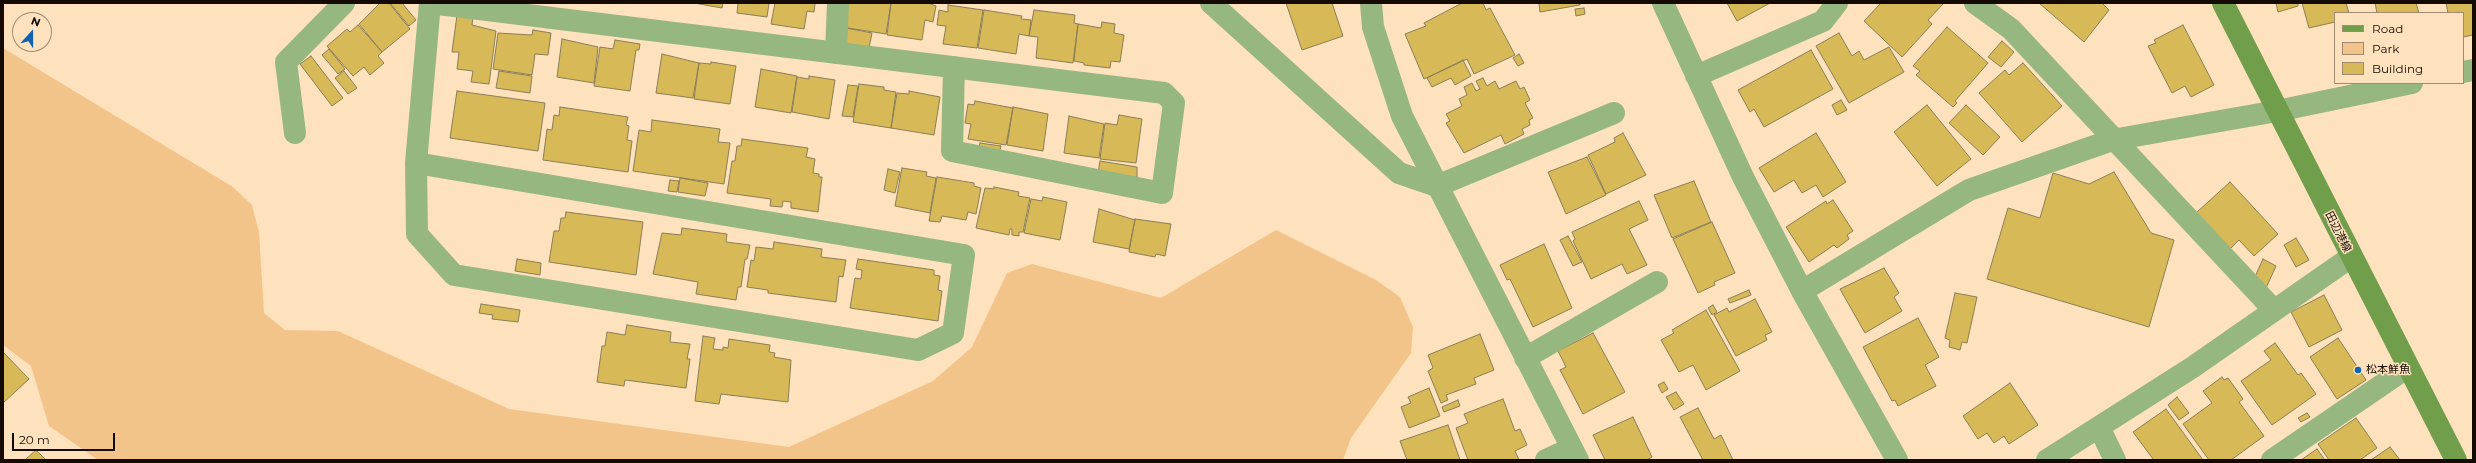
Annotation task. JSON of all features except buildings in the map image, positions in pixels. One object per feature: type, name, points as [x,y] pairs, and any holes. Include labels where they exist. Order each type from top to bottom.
[{"type":"main road","name":"田辺港線","points":[[2223,3],[2351,257],[2456,460]]},
{"type":"street","points":[[295,133],[286,62],[344,3]]},
{"type":"street","points":[[416,163],[964,255],[953,332],[918,350],[454,275],[417,234],[416,163],[430,3],[954,67],[1164,93],[1174,102],[1162,193],[952,151],[954,67]]},
{"type":"street","points":[[836,53],[838,3]]},
{"type":"street","points":[[1211,3],[1399,173],[1437,186],[1614,113]]},
{"type":"street","points":[[1371,3],[1374,27],[1402,116],[1575,454],[1546,460]]},
{"type":"street","points":[[1663,3],[1743,177],[1802,291],[1897,460]]},
{"type":"street","points":[[1696,76],[1823,21],[1837,3]]},
{"type":"street","points":[[1975,3],[2011,29],[2112,140],[2273,309]]},
{"type":"street","points":[[1802,291],[1969,190],[2112,140],[2277,111],[2407,84]]},
{"type":"street","points":[[2047,460],[2193,367],[2273,309],[2351,257]]},
{"type":"street","points":[[1525,358],[1657,282]]},
{"type":"street","points":[[2272,460],[2408,367]]},
{"type":"street","points":[[2099,427],[2116,460]]},
{"type":"green space","points":[[3,48],[233,187],[252,205],[259,232],[264,313],[285,330],[338,331],[509,409],[789,447],[933,381],[972,347],[1007,273],[1032,264],[1161,298],[1276,230],[1376,280],[1400,297],[1413,327],[1411,353],[1351,438],[1343,460],[98,460],[49,426],[31,366],[3,345]]},
{"type":"place","name":"松本鮮魚","points":[[2358,370]]}]
